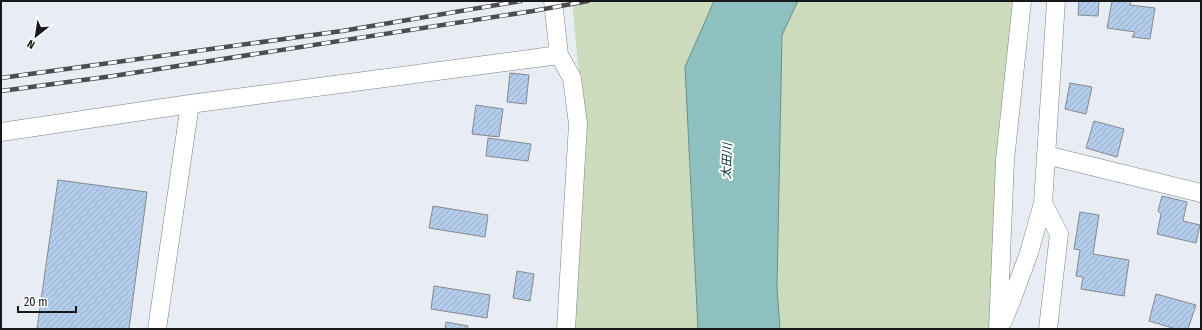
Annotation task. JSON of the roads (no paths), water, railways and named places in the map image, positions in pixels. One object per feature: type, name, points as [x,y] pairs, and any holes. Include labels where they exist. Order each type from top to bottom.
[{"type":"street","points":[[553,1],[559,54],[572,78],[578,124],[566,329]]},
{"type":"street","points":[[999,329],[1005,160],[1022,1]]},
{"type":"street","points":[[999,329],[1012,299],[1029,252],[1043,203],[1056,1]]},
{"type":"street","points":[[1,132],[190,104],[559,54]]},
{"type":"street","points":[[157,329],[190,104]]},
{"type":"street","points":[[1046,155],[1201,193]]},
{"type":"street","points":[[1043,203],[1058,234],[1048,329]]},
{"type":"water","name":"太田川","points":[[714,1],[798,1],[782,35],[777,288],[780,329],[698,329],[685,67]]},
{"type":"railway","points":[[1,78],[342,31],[521,1]]},
{"type":"railway","points":[[1,91],[113,76],[533,11],[588,1]]}]
